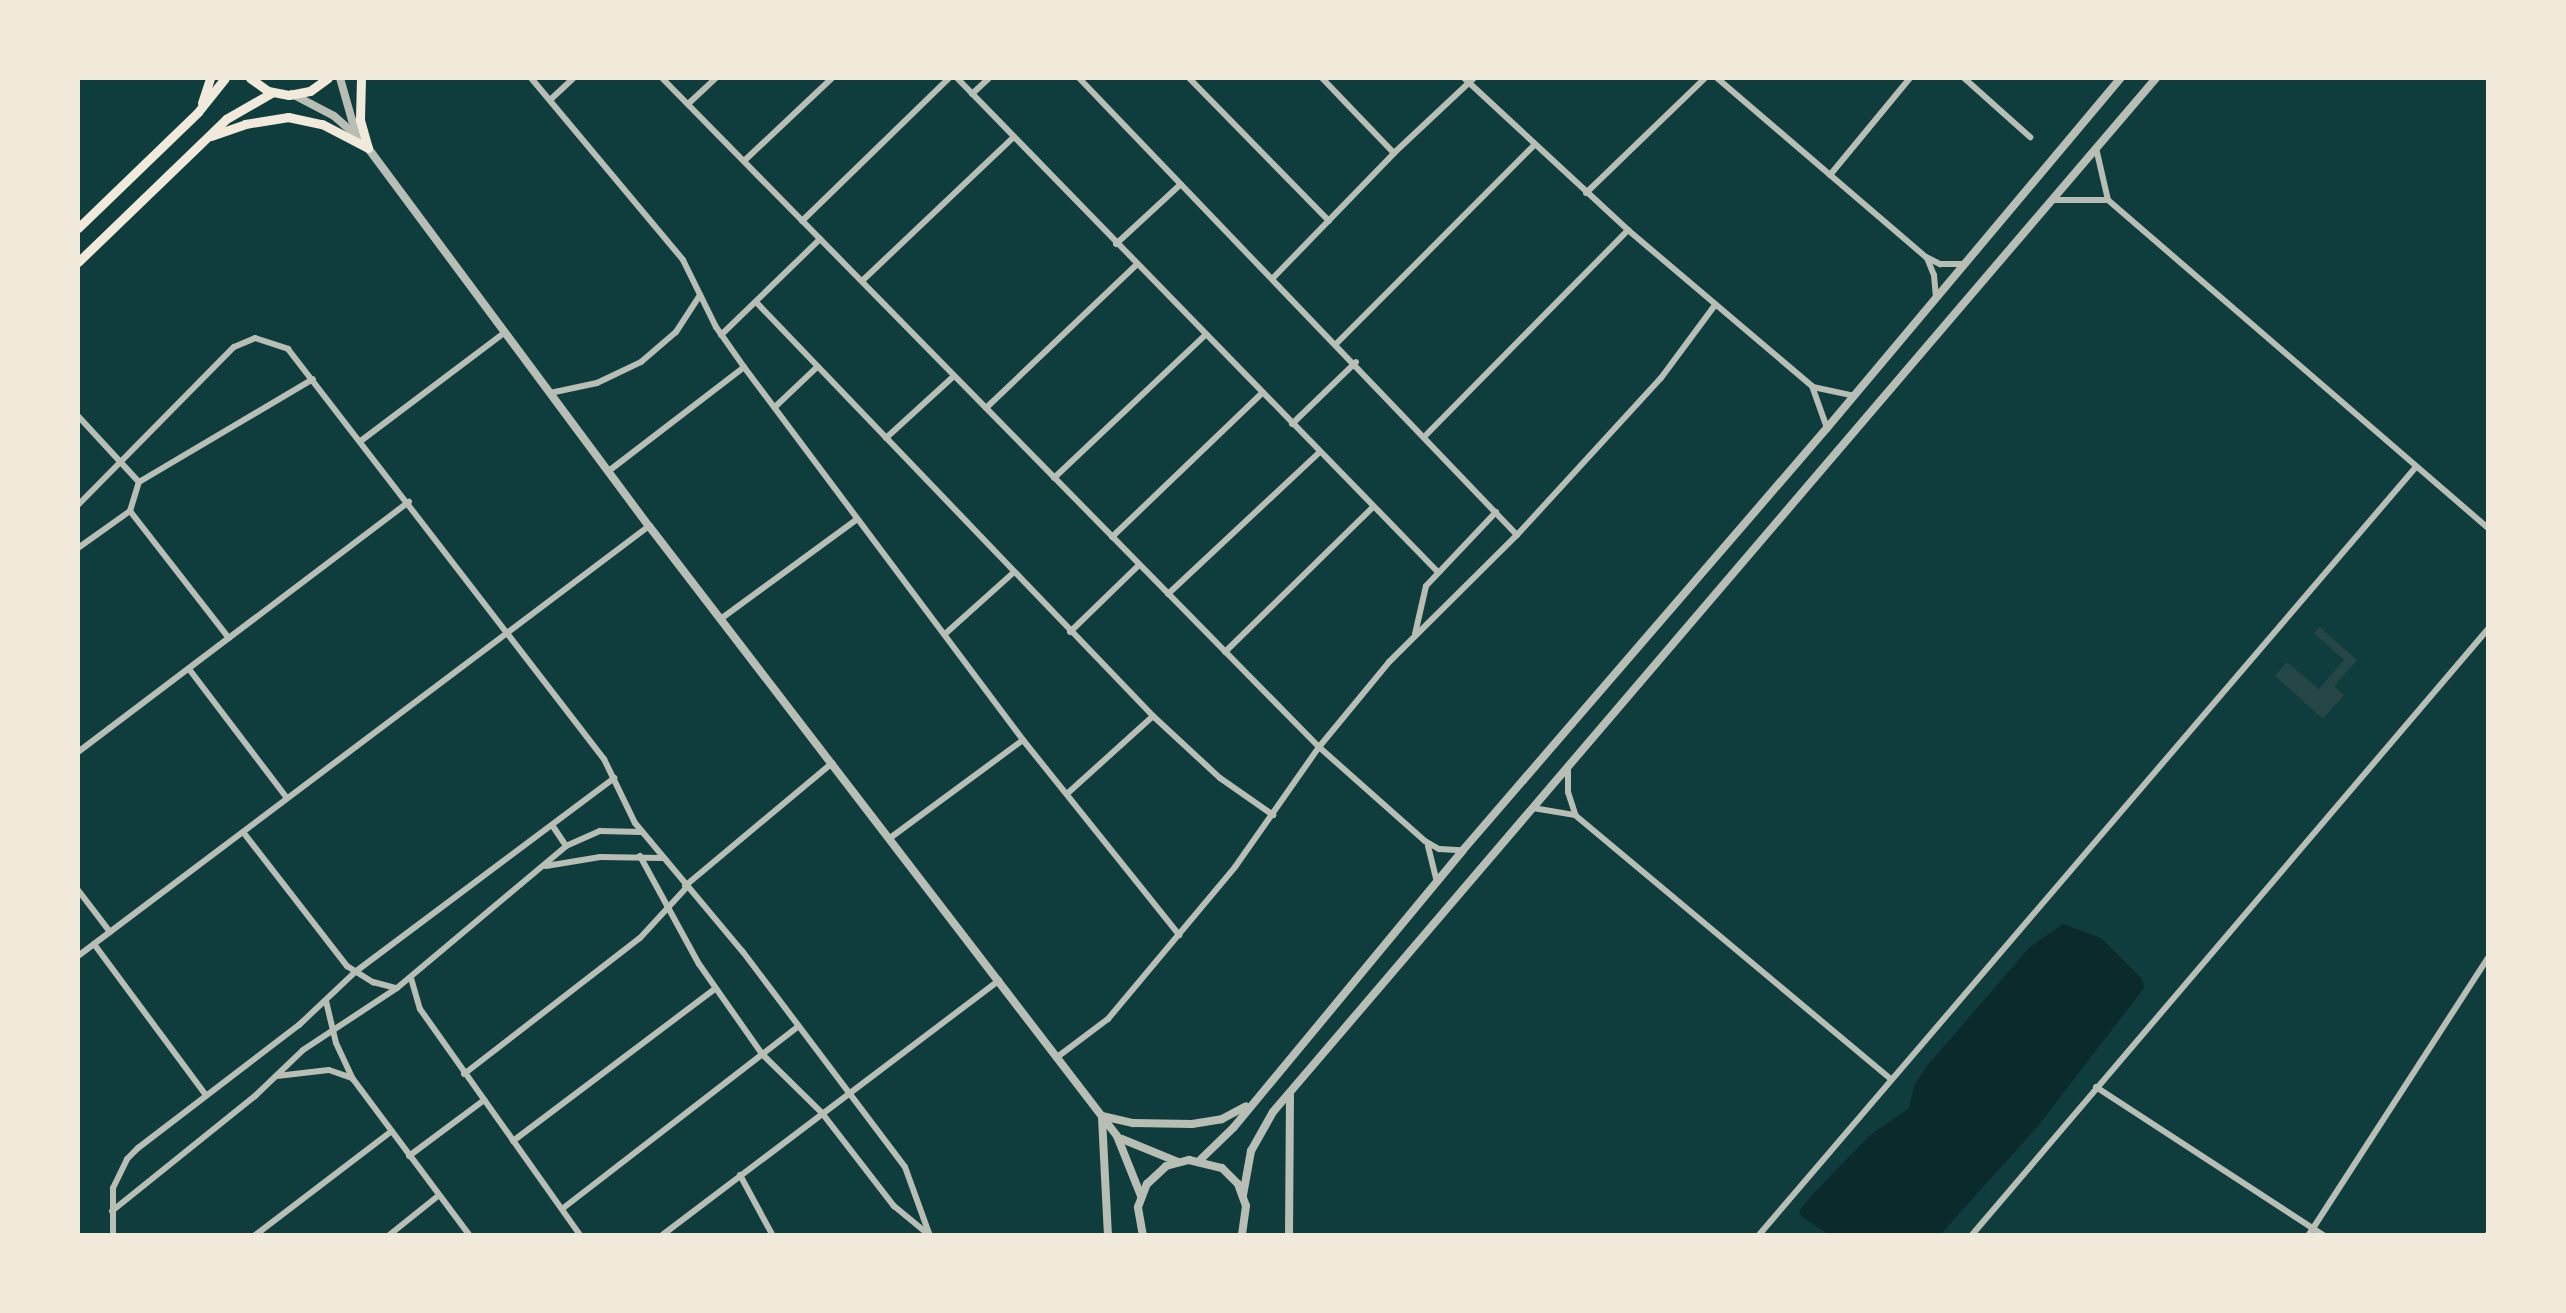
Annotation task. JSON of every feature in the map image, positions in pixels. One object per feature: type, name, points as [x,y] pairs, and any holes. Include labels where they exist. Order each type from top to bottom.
[{"type":"main road","points":[[198,112],[210,78]]},
{"type":"main road","points":[[78,228],[198,112],[226,78]]},
{"type":"main road","points":[[250,78],[273,92],[292,94],[310,90],[328,78]]},
{"type":"main road","points":[[360,78],[360,120],[368,148]]},
{"type":"main road","points":[[78,262],[236,110],[273,92]]},
{"type":"main road","points":[[208,137],[245,124],[288,117],[322,124],[368,148]]},
{"type":"street","points":[[340,78],[348,110],[368,148],[649,526],[1117,1136],[1141,1196],[1141,1234]]},
{"type":"street","points":[[531,78],[672,246],[721,335],[744,368],[1023,740],[1069,792],[1179,935]]},
{"type":"street","points":[[550,100],[574,78]]},
{"type":"street","points":[[662,78],[1319,748],[1425,841],[1439,849],[1463,850]]},
{"type":"street","points":[[688,104],[716,78]]},
{"type":"street","points":[[744,161],[832,78]]},
{"type":"street","points":[[802,221],[948,78]]},
{"type":"street","points":[[957,78],[1436,571]]},
{"type":"street","points":[[972,94],[989,78]]},
{"type":"street","points":[[1079,78],[1426,435],[1517,535]]},
{"type":"street","points":[[1190,78],[1329,221]]},
{"type":"street","points":[[1322,78],[1394,152]]},
{"type":"street","points":[[1586,193],[1706,78]]},
{"type":"street","points":[[1717,78],[1926,257],[1940,264],[1962,264]]},
{"type":"street","points":[[1830,175],[1910,78]]},
{"type":"street","points":[[1964,78],[2030,137]]},
{"type":"street","points":[[1200,1160],[1254,1102],[1463,850],[1828,428],[2121,78]]},
{"type":"street","points":[[1246,1233],[1246,1165],[1256,1137],[1290,1093],[2156,78]]},
{"type":"street","points":[[1272,278],[1469,79],[1586,193],[1812,386],[1852,395]]},
{"type":"street","points":[[292,94],[334,116],[368,148]]},
{"type":"street","points":[[862,282],[1014,137]]},
{"type":"street","points":[[1337,343],[1534,145]]},
{"type":"street","points":[[2096,148],[2108,200],[2488,528]]},
{"type":"street","points":[[1116,244],[1182,184]]},
{"type":"street","points":[[2052,200],[2108,200]]},
{"type":"street","points":[[1426,435],[1628,230]]},
{"type":"street","points":[[721,335],[820,239]]},
{"type":"street","points":[[1926,257],[1934,275],[1936,296]]},
{"type":"street","points":[[986,408],[1136,265]]},
{"type":"street","points":[[550,392],[598,383],[641,362],[676,332],[701,294]]},
{"type":"street","points":[[756,302],[1153,716],[1220,778],[1273,815]]},
{"type":"street","points":[[1056,1058],[1097,1031],[1179,935],[1273,815],[1319,748],[1414,635],[1517,535],[1676,360],[1715,305]]},
{"type":"street","points":[[362,440],[504,333]]},
{"type":"street","points":[[1054,478],[1205,335]]},
{"type":"street","points":[[78,505],[234,347],[255,338],[278,342],[362,440],[614,778],[628,812],[799,1026],[905,1167],[929,1236]]},
{"type":"street","points":[[1292,424],[1356,362]]},
{"type":"street","points":[[610,470],[744,368]]},
{"type":"street","points":[[776,406],[816,368]]},
{"type":"street","points":[[886,438],[954,376]]},
{"type":"street","points":[[78,548],[130,511],[139,482],[313,379]]},
{"type":"street","points":[[1812,386],[1828,428]]},
{"type":"street","points":[[1112,537],[1262,393]]},
{"type":"street","points":[[78,416],[139,482]]},
{"type":"street","points":[[1168,594],[1320,452]]},
{"type":"street","points":[[1758,1236],[2416,467]]},
{"type":"street","points":[[78,752],[409,502]]},
{"type":"street","points":[[1225,652],[1374,506]]},
{"type":"street","points":[[130,511],[229,638]]},
{"type":"street","points":[[1414,635],[1421,598],[1436,571],[1496,512]]},
{"type":"street","points":[[722,618],[856,520]]},
{"type":"street","points":[[78,956],[649,526]]},
{"type":"street","points":[[1070,632],[1139,565]]},
{"type":"street","points":[[945,634],[1014,572]]},
{"type":"street","points":[[1971,1236],[2488,628]]},
{"type":"street","points":[[189,669],[287,798]]},
{"type":"street","points":[[1069,792],[1153,716]]},
{"type":"street","points":[[890,838],[1023,740]]},
{"type":"street","points":[[464,1074],[670,911],[686,887],[833,762]]},
{"type":"street","points":[[1568,768],[1568,792],[1575,815]]},
{"type":"street","points":[[113,1236],[110,1212],[114,1188],[127,1159],[204,1094],[326,1001],[356,972],[614,778]]},
{"type":"street","points":[[1533,808],[1575,815],[1890,1078]]},
{"type":"street","points":[[552,825],[566,846]]},
{"type":"street","points":[[110,1212],[332,1030],[397,988],[566,846],[600,831],[643,832]]},
{"type":"street","points":[[243,832],[340,959],[356,972],[397,988]]},
{"type":"street","points":[[1425,841],[1435,861],[1437,882]]},
{"type":"street","points":[[640,856],[715,989],[762,1054],[822,1113],[894,1206],[929,1236]]},
{"type":"street","points":[[540,868],[579,859],[664,859]]},
{"type":"street","points":[[78,890],[110,932]]},
{"type":"street","points":[[94,944],[204,1094]]},
{"type":"street","points":[[2311,1232],[2488,958]]},
{"type":"street","points":[[411,976],[420,1009],[582,1236]]},
{"type":"street","points":[[661,1236],[999,980]]},
{"type":"street","points":[[514,1141],[715,989]]},
{"type":"street","points":[[326,1001],[332,1030],[353,1079],[470,1236]]},
{"type":"street","points":[[562,1209],[799,1026]]},
{"type":"street","points":[[274,1076],[329,1070],[353,1079]]},
{"type":"street","points":[[2096,1087],[2311,1232],[2325,1236]]},
{"type":"street","points":[[1289,1236],[1290,1093]]},
{"type":"street","points":[[409,1156],[484,1100]]},
{"type":"street","points":[[1102,1116],[1152,1125],[1192,1124],[1222,1119],[1254,1102]]},
{"type":"street","points":[[1102,1116],[1108,1236]]},
{"type":"street","points":[[254,1236],[392,1131]]},
{"type":"street","points":[[1117,1136],[1178,1162]]},
{"type":"street","points":[[1141,1196],[1155,1174],[1178,1162],[1200,1160],[1222,1168],[1243,1194]]},
{"type":"street","points":[[740,1176],[773,1236]]},
{"type":"street","points":[[388,1236],[438,1196]]},
{"type":"street","points":[[674,1226],[678,1236]]},
{"type":"shaded area","points":[[2320,627],[2357,660],[2334,686],[2344,695],[2323,719],[2275,676],[2287,662],[2319,689],[2344,660],[2314,633]]},
{"type":"shaded area","points":[[2063,924],[2101,938],[2142,979],[2144,988],[2038,1126],[1940,1235],[1829,1235],[1802,1217],[1799,1212],[1811,1196],[1870,1135],[1909,1108],[1914,1086],[1926,1067],[2030,947]]}]
